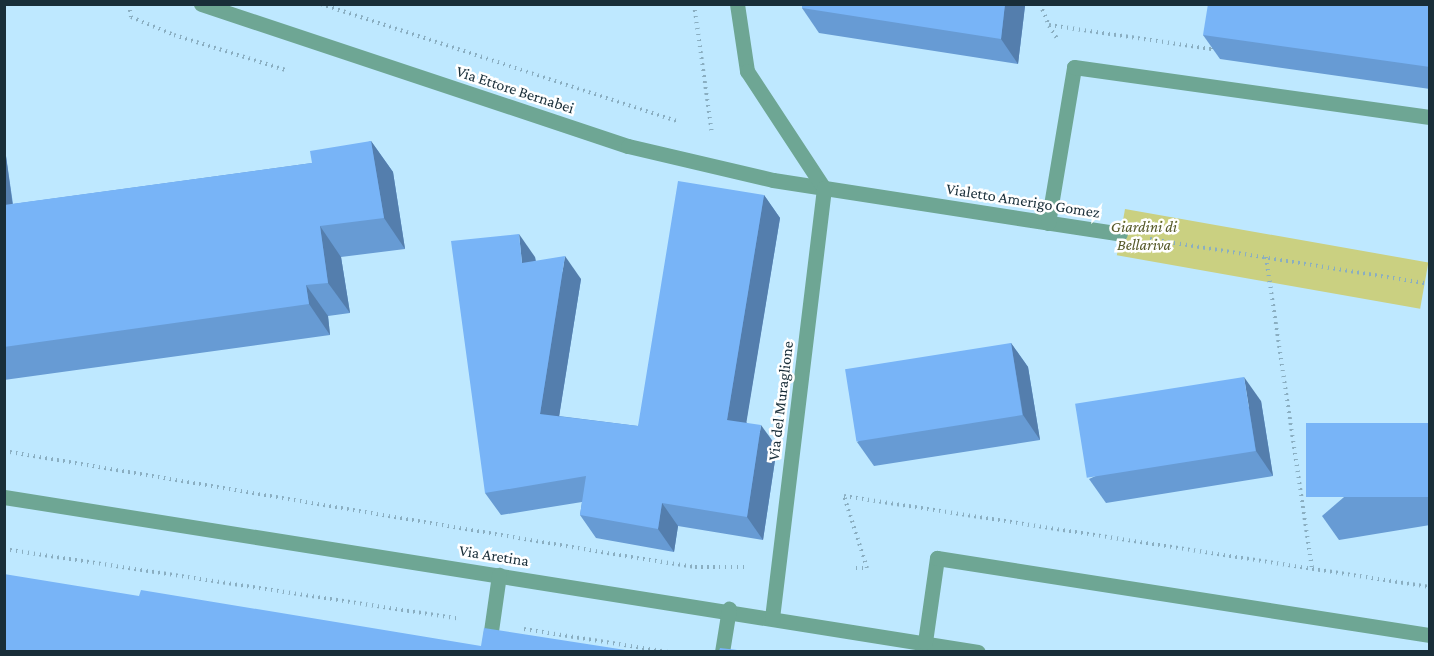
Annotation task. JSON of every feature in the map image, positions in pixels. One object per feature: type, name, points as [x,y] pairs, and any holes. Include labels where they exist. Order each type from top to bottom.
[{"type":"street","name":"Via Ettore Bernabei","points":[[201,4],[628,146],[726,170],[825,188]]},
{"type":"street","points":[[737,4],[747,71],[825,188]]},
{"type":"street","points":[[1048,223],[1074,67],[1430,117]]},
{"type":"street","name":"Vialetto Amerigo Gomez","points":[[825,188],[1120,234]]},
{"type":"street","name":"Via del Muraglione","points":[[772,618],[825,188]]},
{"type":"street","name":"Via Aretina","points":[[4,496],[499,575],[729,609],[978,651]]},
{"type":"street","points":[[925,642],[936,558],[1430,635]]},
{"type":"street","points":[[488,651],[499,575]]},
{"type":"street","points":[[722,651],[729,609]]},
{"type":"path","points":[[129,4],[131,17],[174,35],[298,74]]},
{"type":"path","points":[[321,4],[679,122]]},
{"type":"path","points":[[694,4],[712,133],[701,129]]},
{"type":"path","points":[[1040,4],[1049,25],[1211,49],[1213,38]]},
{"type":"path","name":"Vialetto Amerigo Gomez","points":[[1120,234],[1430,284]]},
{"type":"path","points":[[1266,257],[1312,569]]},
{"type":"path","points":[[4,451],[695,567],[752,567]]},
{"type":"path","points":[[856,568],[867,568],[844,496],[1430,587]]},
{"type":"path","points":[[4,549],[668,651]]},
{"type":"green space","name":"Giardini di Bellariva","points":[[1125,209],[1428,262],[1420,309],[1117,255]]},
{"type":"building","points":[[802,4],[1005,4],[1001,39],[802,8]]},
{"type":"building","points":[[1208,4],[1430,4],[1430,67],[1203,35]]},
{"type":"building","points":[[371,141],[384,218],[320,226],[328,283],[306,285],[309,304],[4,347],[4,205],[312,163],[310,151]]},
{"type":"building","points":[[678,181],[764,195],[727,420],[761,425],[747,517],[662,503],[658,529],[580,515],[586,476],[485,493],[451,241],[519,234],[522,263],[565,256],[540,414],[638,426]]},
{"type":"building","points":[[1011,343],[1022,415],[856,441],[845,369]]},
{"type":"building","points":[[1244,377],[1256,451],[1087,478],[1075,404]]},
{"type":"building","points":[[1306,423],[1430,423],[1430,497],[1306,497]]},
{"type":"building","points":[[4,574],[139,596],[141,590],[481,646],[484,628],[632,651],[4,651]]},
{"type":"building","points":[[720,648],[746,651],[719,651]]}]
